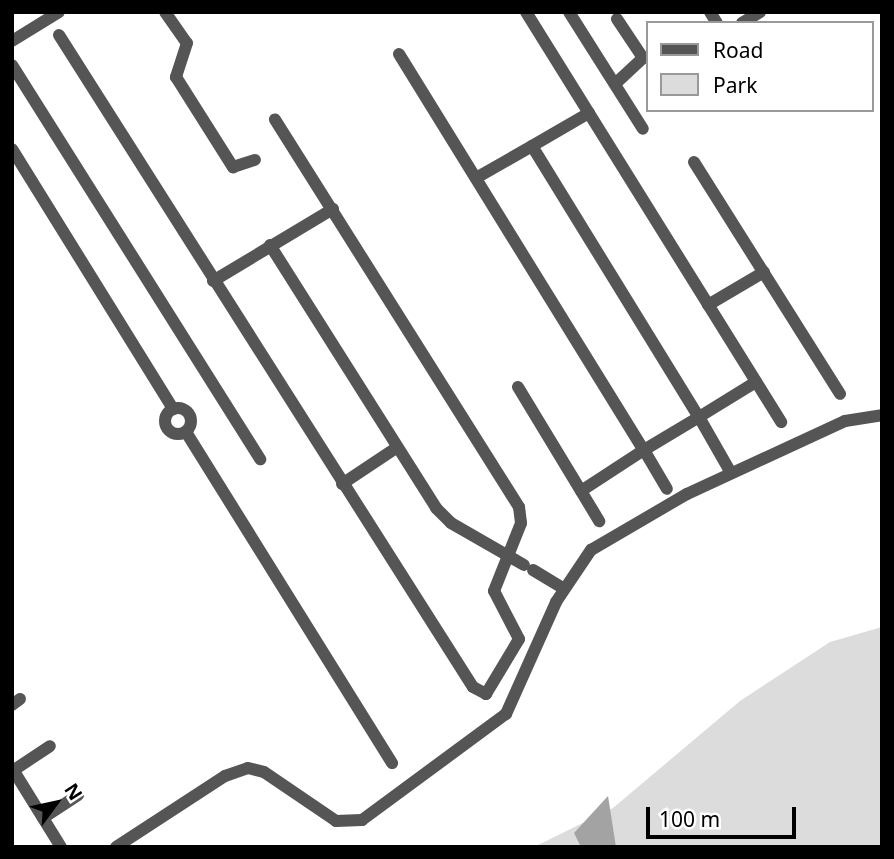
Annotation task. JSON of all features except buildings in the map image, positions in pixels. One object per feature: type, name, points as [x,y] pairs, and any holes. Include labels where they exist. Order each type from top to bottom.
[{"type":"street","points":[[12,41],[59,12]]},
{"type":"street","points":[[165,12],[187,43],[176,77],[228,161],[238,168],[255,160]]},
{"type":"street","points":[[526,12],[781,422]]},
{"type":"street","points":[[569,12],[643,129]]},
{"type":"street","points":[[615,84],[643,58],[617,19]]},
{"type":"street","points":[[59,35],[472,687],[483,694],[502,674],[519,639],[494,591],[521,523],[519,507],[275,119]]},
{"type":"street","points":[[399,54],[667,489]]},
{"type":"street","points":[[12,65],[260,459]]},
{"type":"street","points":[[476,178],[589,113]]},
{"type":"street","points":[[532,146],[731,473]]},
{"type":"street","points":[[12,149],[173,409],[188,412],[192,423],[186,432],[176,435],[167,428],[166,417],[173,409]]},
{"type":"street","points":[[694,162],[841,394]]},
{"type":"street","points":[[213,281],[333,209]]},
{"type":"street","points":[[270,245],[396,448],[444,517],[563,588]]},
{"type":"street","points":[[708,305],[764,272]]},
{"type":"street","points":[[581,491],[643,450],[756,383]]},
{"type":"street","points":[[518,387],[599,521]]},
{"type":"street","points":[[116,847],[225,776],[248,768],[264,772],[336,821],[362,820],[506,714],[563,588],[591,550],[612,535],[731,473],[845,421],[882,415]]},
{"type":"street","points":[[186,432],[392,762]]},
{"type":"street","points":[[342,484],[396,448]]},
{"type":"street","points":[[50,746],[13,769],[61,847]]},
{"type":"street","points":[[43,818],[78,795]]},
{"type":"green space","points":[[882,627],[882,847],[534,847],[613,808],[740,701],[830,642]]},
{"type":"shaded area","points":[[608,796],[616,847],[581,847],[574,833]]}]
